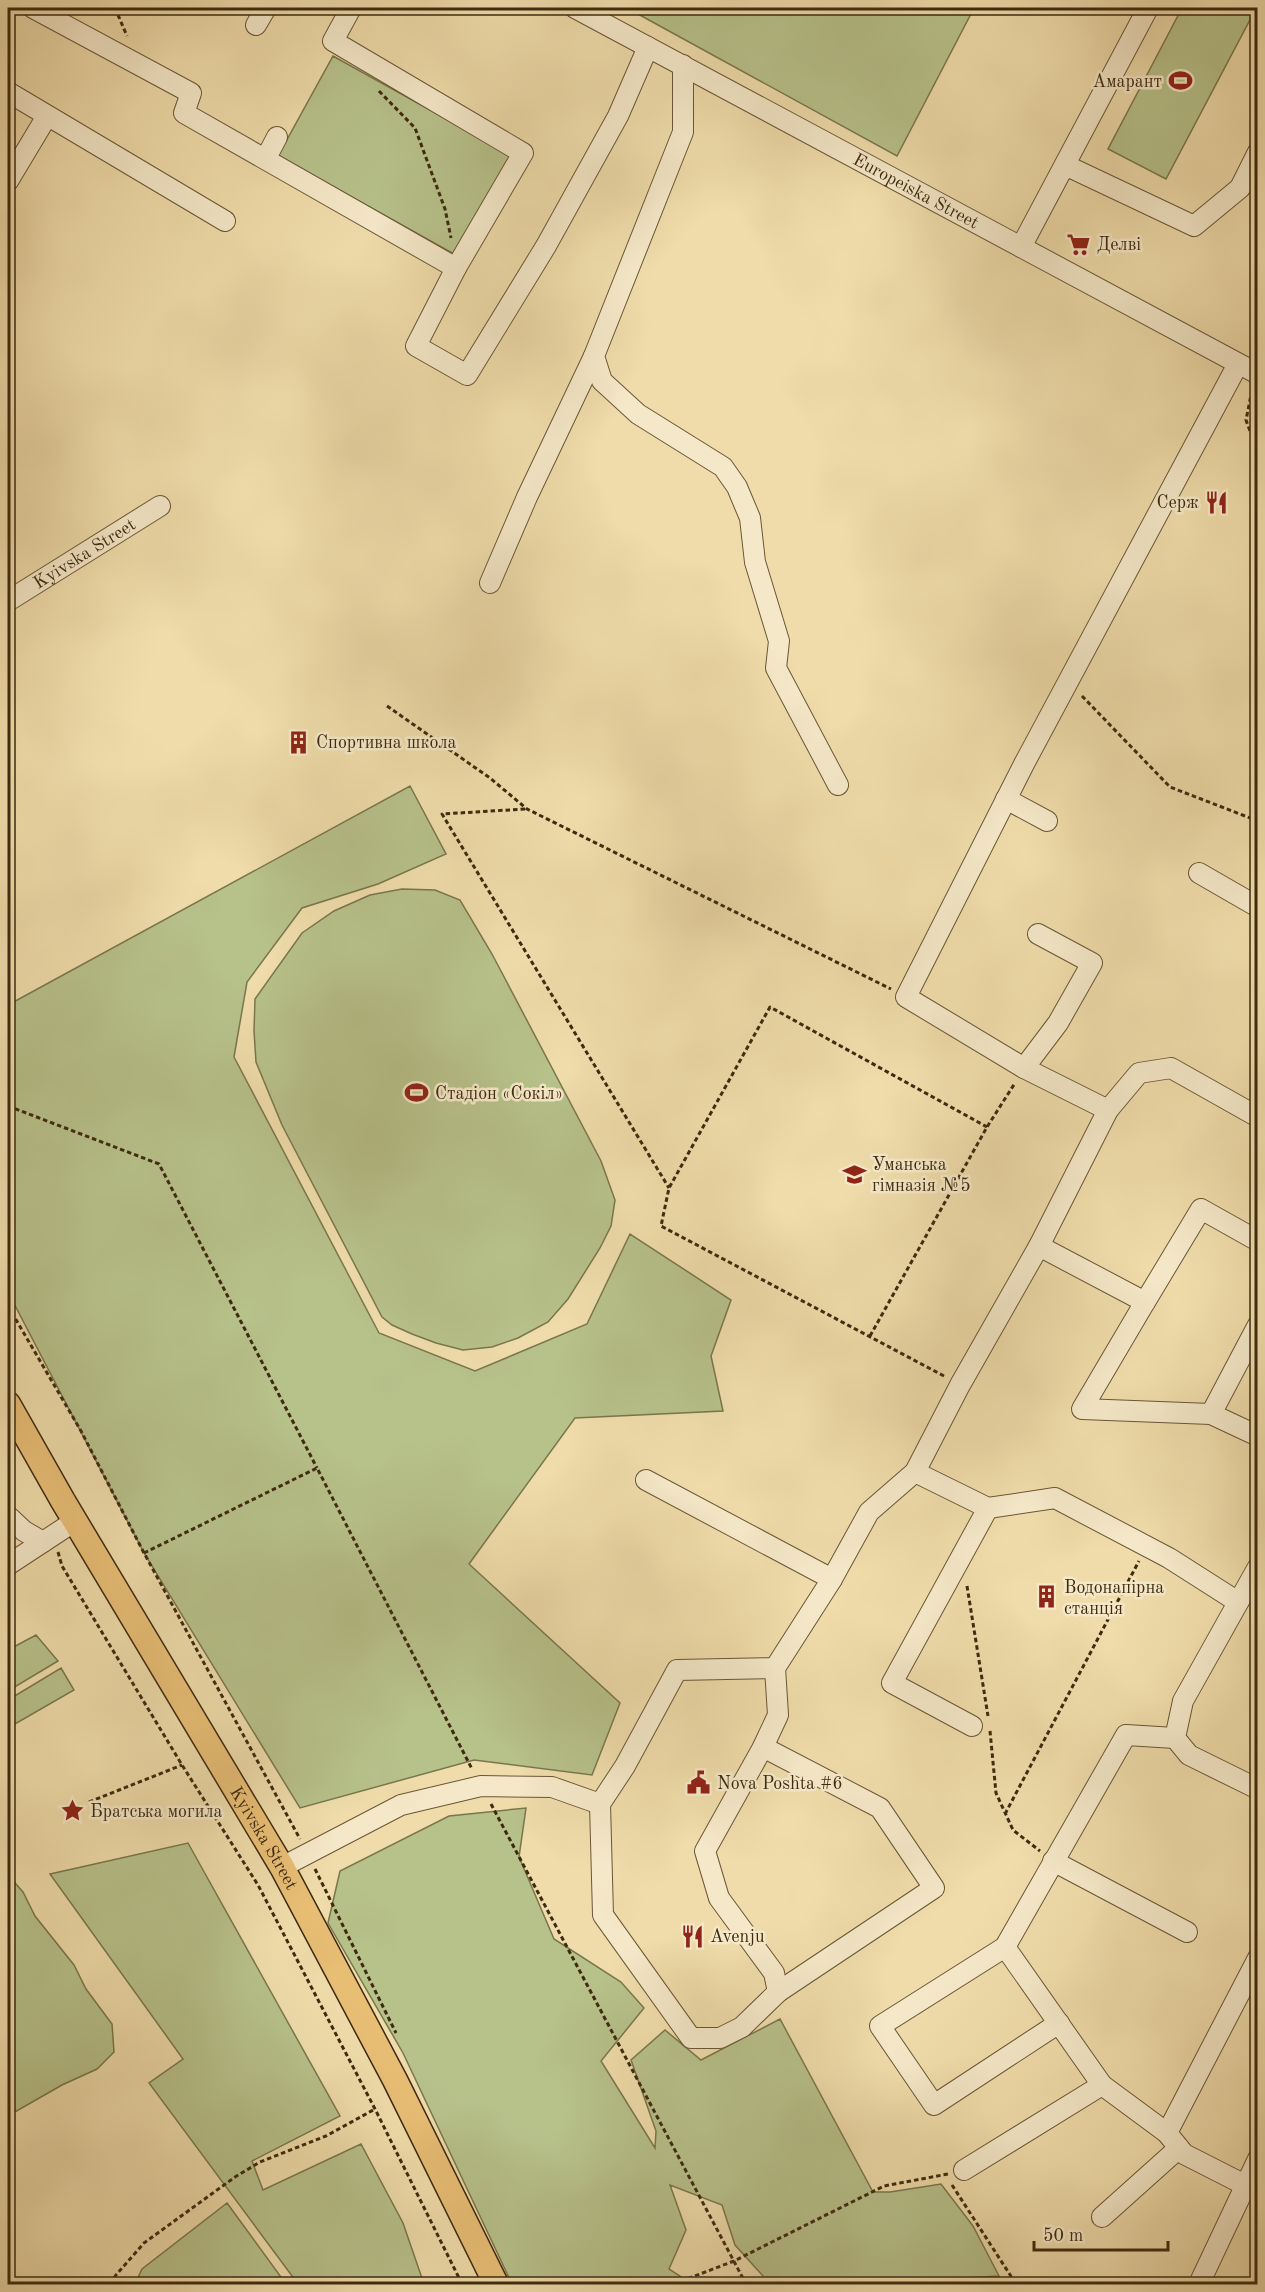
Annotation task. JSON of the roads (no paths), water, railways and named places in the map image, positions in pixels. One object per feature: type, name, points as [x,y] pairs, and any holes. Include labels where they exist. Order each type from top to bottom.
[{"type":"main road","name":"Kyivska Street","points":[[8,1404],[75,1521],[282,1867],[394,2080],[496,2284]]},
{"type":"street","points":[[33,8],[191,93],[184,113],[456,268]]},
{"type":"street","points":[[256,25],[266,8]]},
{"type":"street","points":[[351,8],[333,41],[523,153],[456,268],[416,346],[467,375],[546,246],[613,126],[648,47]]},
{"type":"street","name":"Europeiska Street","points":[[575,8],[1257,374]]},
{"type":"street","points":[[1021,247],[1148,8]]},
{"type":"street","points":[[490,583],[527,497],[594,356],[683,132],[683,66]]},
{"type":"street","points":[[8,92],[225,221]]},
{"type":"street","points":[[8,181],[47,116]]},
{"type":"street","points":[[266,158],[277,137]]},
{"type":"street","points":[[1065,165],[1194,226],[1240,188],[1257,152]]},
{"type":"street","points":[[594,356],[602,381],[638,414],[723,467],[737,487],[750,518],[755,562],[779,641],[776,668],[838,785]]},
{"type":"street","points":[[1108,1110],[1024,1068],[906,997],[1006,799],[1238,364]]},
{"type":"street","name":"Kyivska Street","points":[[8,601],[160,506]]},
{"type":"street","points":[[1006,799],[1047,821]]},
{"type":"street","points":[[1199,873],[1257,907]]},
{"type":"street","points":[[1024,1068],[1058,1023],[1092,963],[1038,934]]},
{"type":"street","points":[[778,1992],[774,1972],[719,1898],[705,1851],[763,1747],[778,1714],[775,1668],[832,1579],[869,1512],[915,1472],[960,1385],[1039,1246],[1108,1110],[1139,1073],[1171,1068],[1257,1117]]},
{"type":"street","points":[[1257,1241],[1201,1209],[1082,1409],[1211,1414],[1257,1437]]},
{"type":"street","points":[[1039,1246],[1145,1302]]},
{"type":"street","points":[[1211,1414],[1257,1325]]},
{"type":"street","points":[[915,1472],[988,1508],[1055,1498],[1169,1558],[1238,1602]]},
{"type":"street","points":[[646,1480],[832,1579]]},
{"type":"street","points":[[983,1725],[892,1683],[988,1508]]},
{"type":"street","points":[[8,1516],[24,1531],[48,1539]]},
{"type":"street","points":[[8,1565],[75,1521]]},
{"type":"street","points":[[1175,1738],[1183,1701],[1257,1567]]},
{"type":"street","points":[[763,1747],[880,1808],[934,1888],[778,1992],[742,2027],[720,2038],[692,2038],[603,1915],[600,1804],[625,1766],[677,1670],[775,1668]]},
{"type":"street","points":[[1059,2023],[934,2105],[880,2026],[1005,1947],[1126,1735],[1175,1738],[1189,1755],[1257,1789]]},
{"type":"street","points":[[282,1867],[401,1804],[481,1786],[552,1787],[600,1804]]},
{"type":"street","points":[[1053,1861],[1187,1932]]},
{"type":"street","points":[[1005,1947],[1102,2085],[1173,2140],[1184,2154],[1245,2185]]},
{"type":"street","points":[[1102,2217],[1173,2140],[1257,1958]]},
{"type":"street","points":[[955,2172],[1102,2085]]},
{"type":"street","points":[[1199,2284],[1257,2159]]},
{"type":"place","name":"Амарант","points":[[1180,81]]},
{"type":"place","name":"Делві","points":[[1079,244]]},
{"type":"place","name":"Серж","points":[[1217,502]]},
{"type":"place","name":"Спортивна школа","points":[[298,742]]},
{"type":"place","name":"Стадіон «Сокіл»","points":[[417,1093]]},
{"type":"place","name":"Уманська гімназія №5","points":[[854,1174]]},
{"type":"place","name":"Водонапірна станція","points":[[1046,1597]]},
{"type":"place","name":"Nova Poshta #6","points":[[699,1783]]},
{"type":"place","name":"Братська могила","points":[[72,1811]]},
{"type":"place","name":"Avenju","points":[[692,1936]]}]
